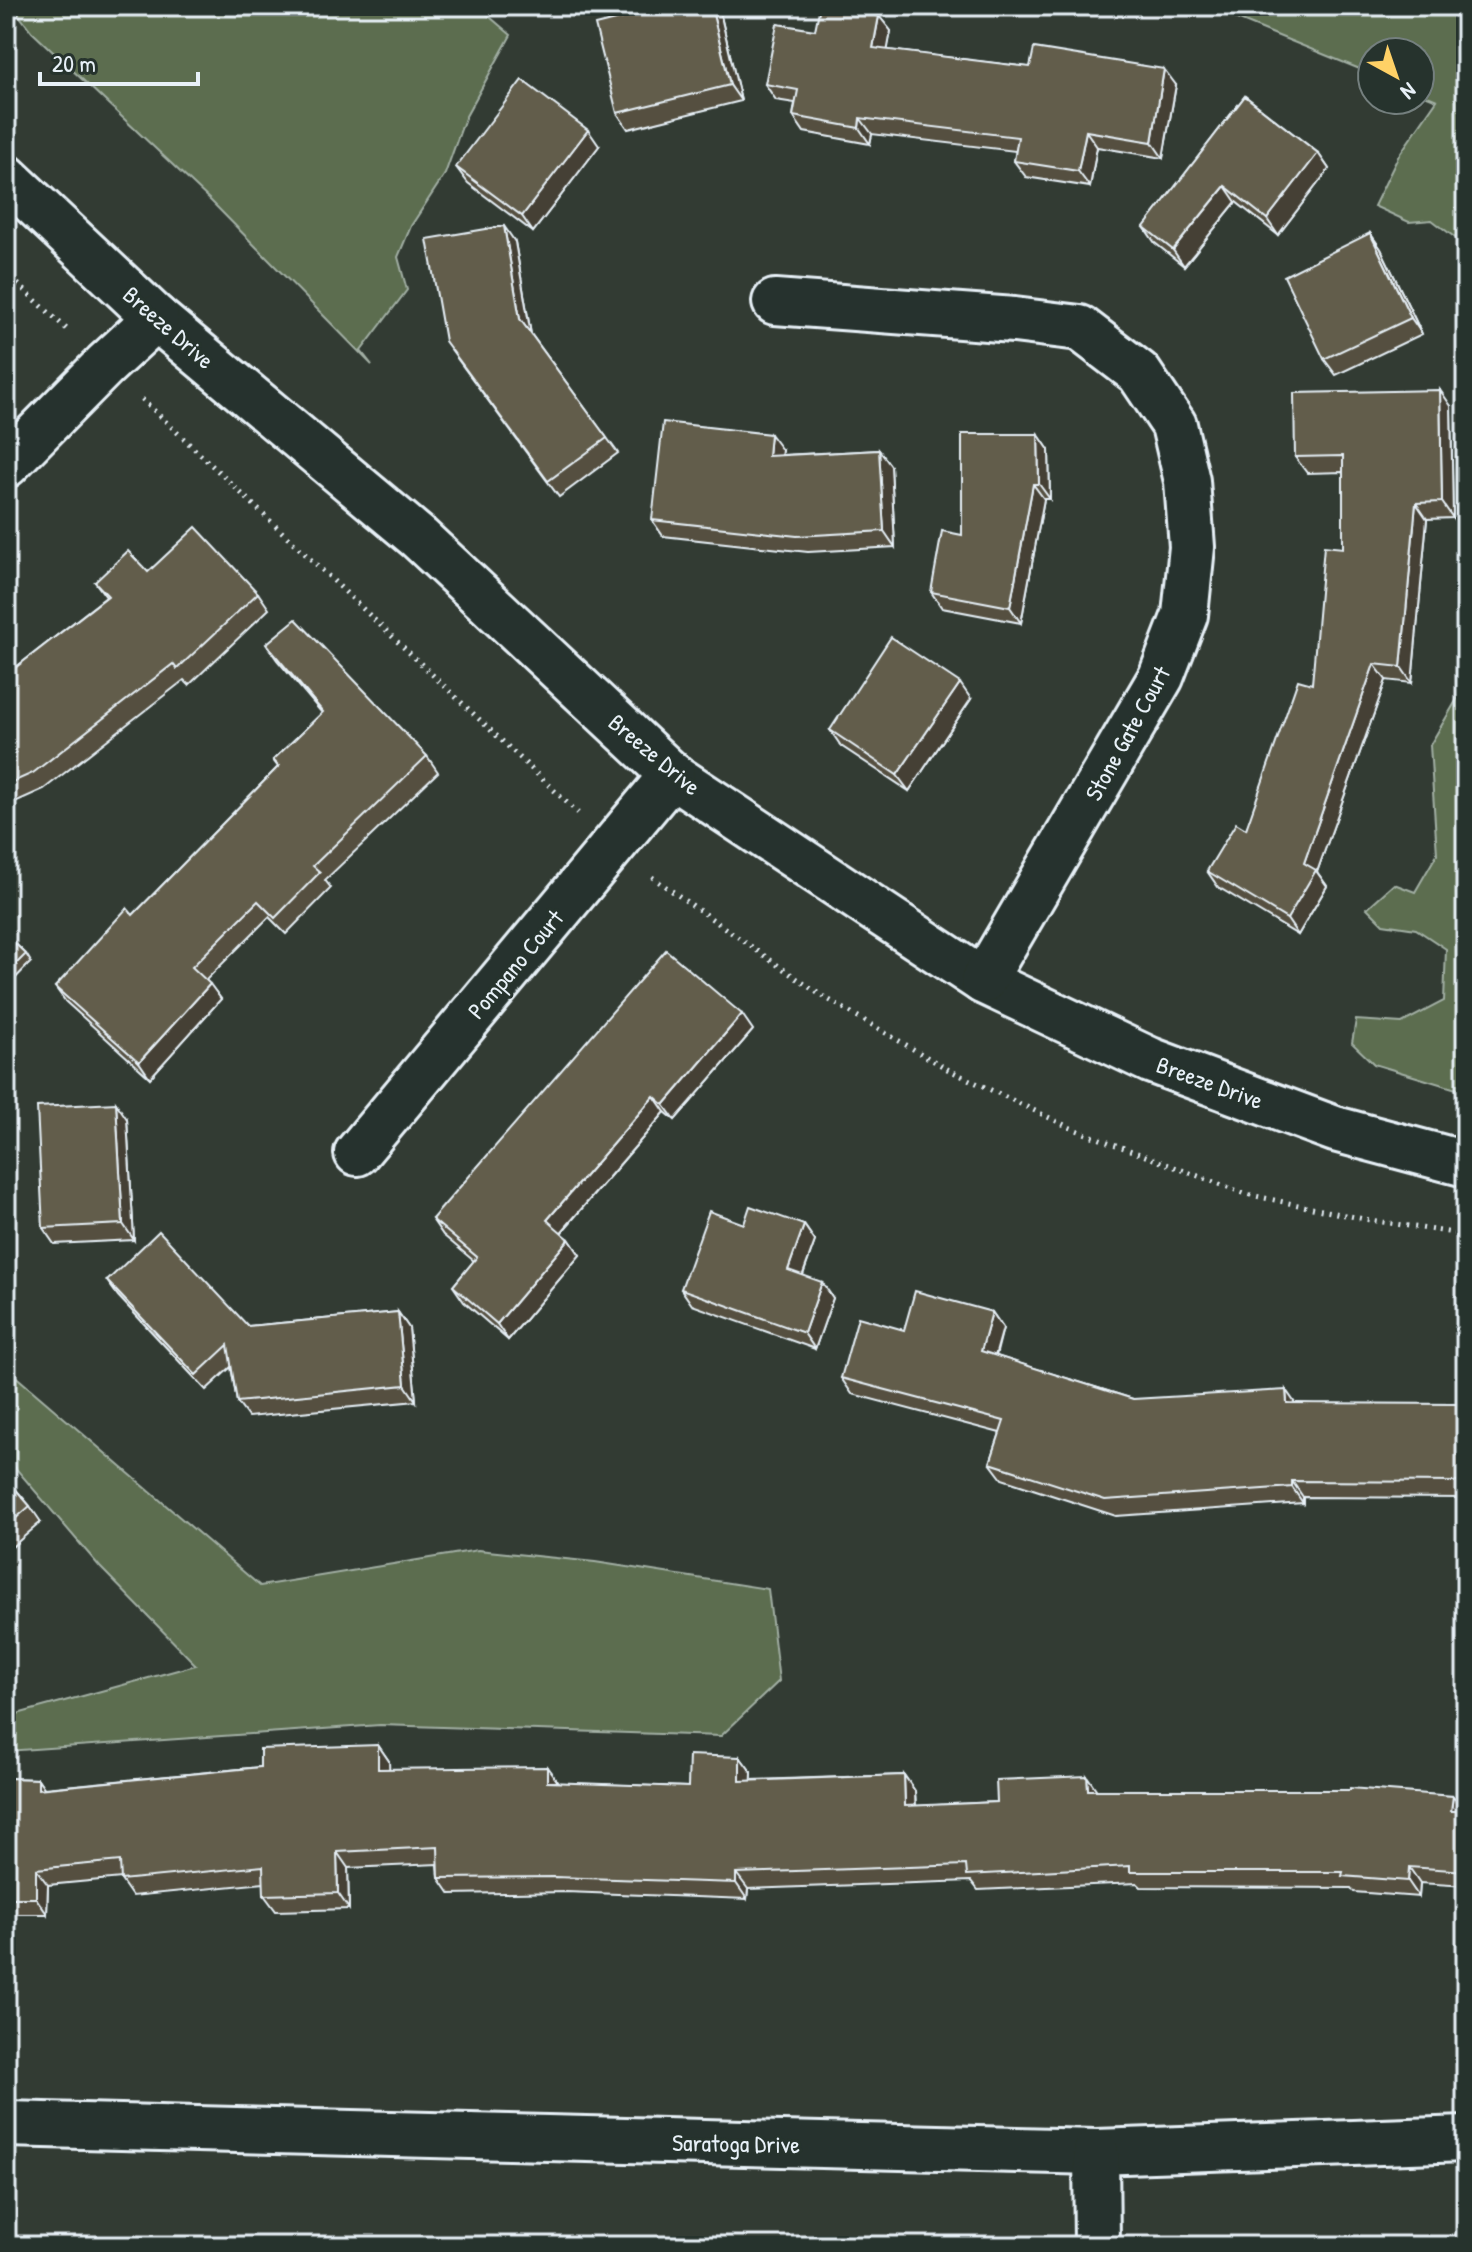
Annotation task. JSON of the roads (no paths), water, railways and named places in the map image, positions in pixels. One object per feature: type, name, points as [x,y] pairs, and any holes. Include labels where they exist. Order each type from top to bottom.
[{"type":"street","name":"Breeze Drive","points":[[6,177],[156,318],[419,538],[672,775],[983,981],[1164,1066],[1335,1129],[1466,1164]]},
{"type":"street","name":"Stone Gate Court","points":[[775,302],[1080,328],[1139,373],[1174,425],[1187,481],[1192,547],[1185,615],[1161,677],[983,981]]},
{"type":"street","points":[[6,465],[156,318]]},
{"type":"street","name":"Pompano Court","points":[[357,1153],[672,775]]},
{"type":"street","name":"Saratoga Drive","points":[[6,2124],[1096,2152],[1466,2139]]},
{"type":"street","points":[[1096,2152],[1097,2246]]}]
